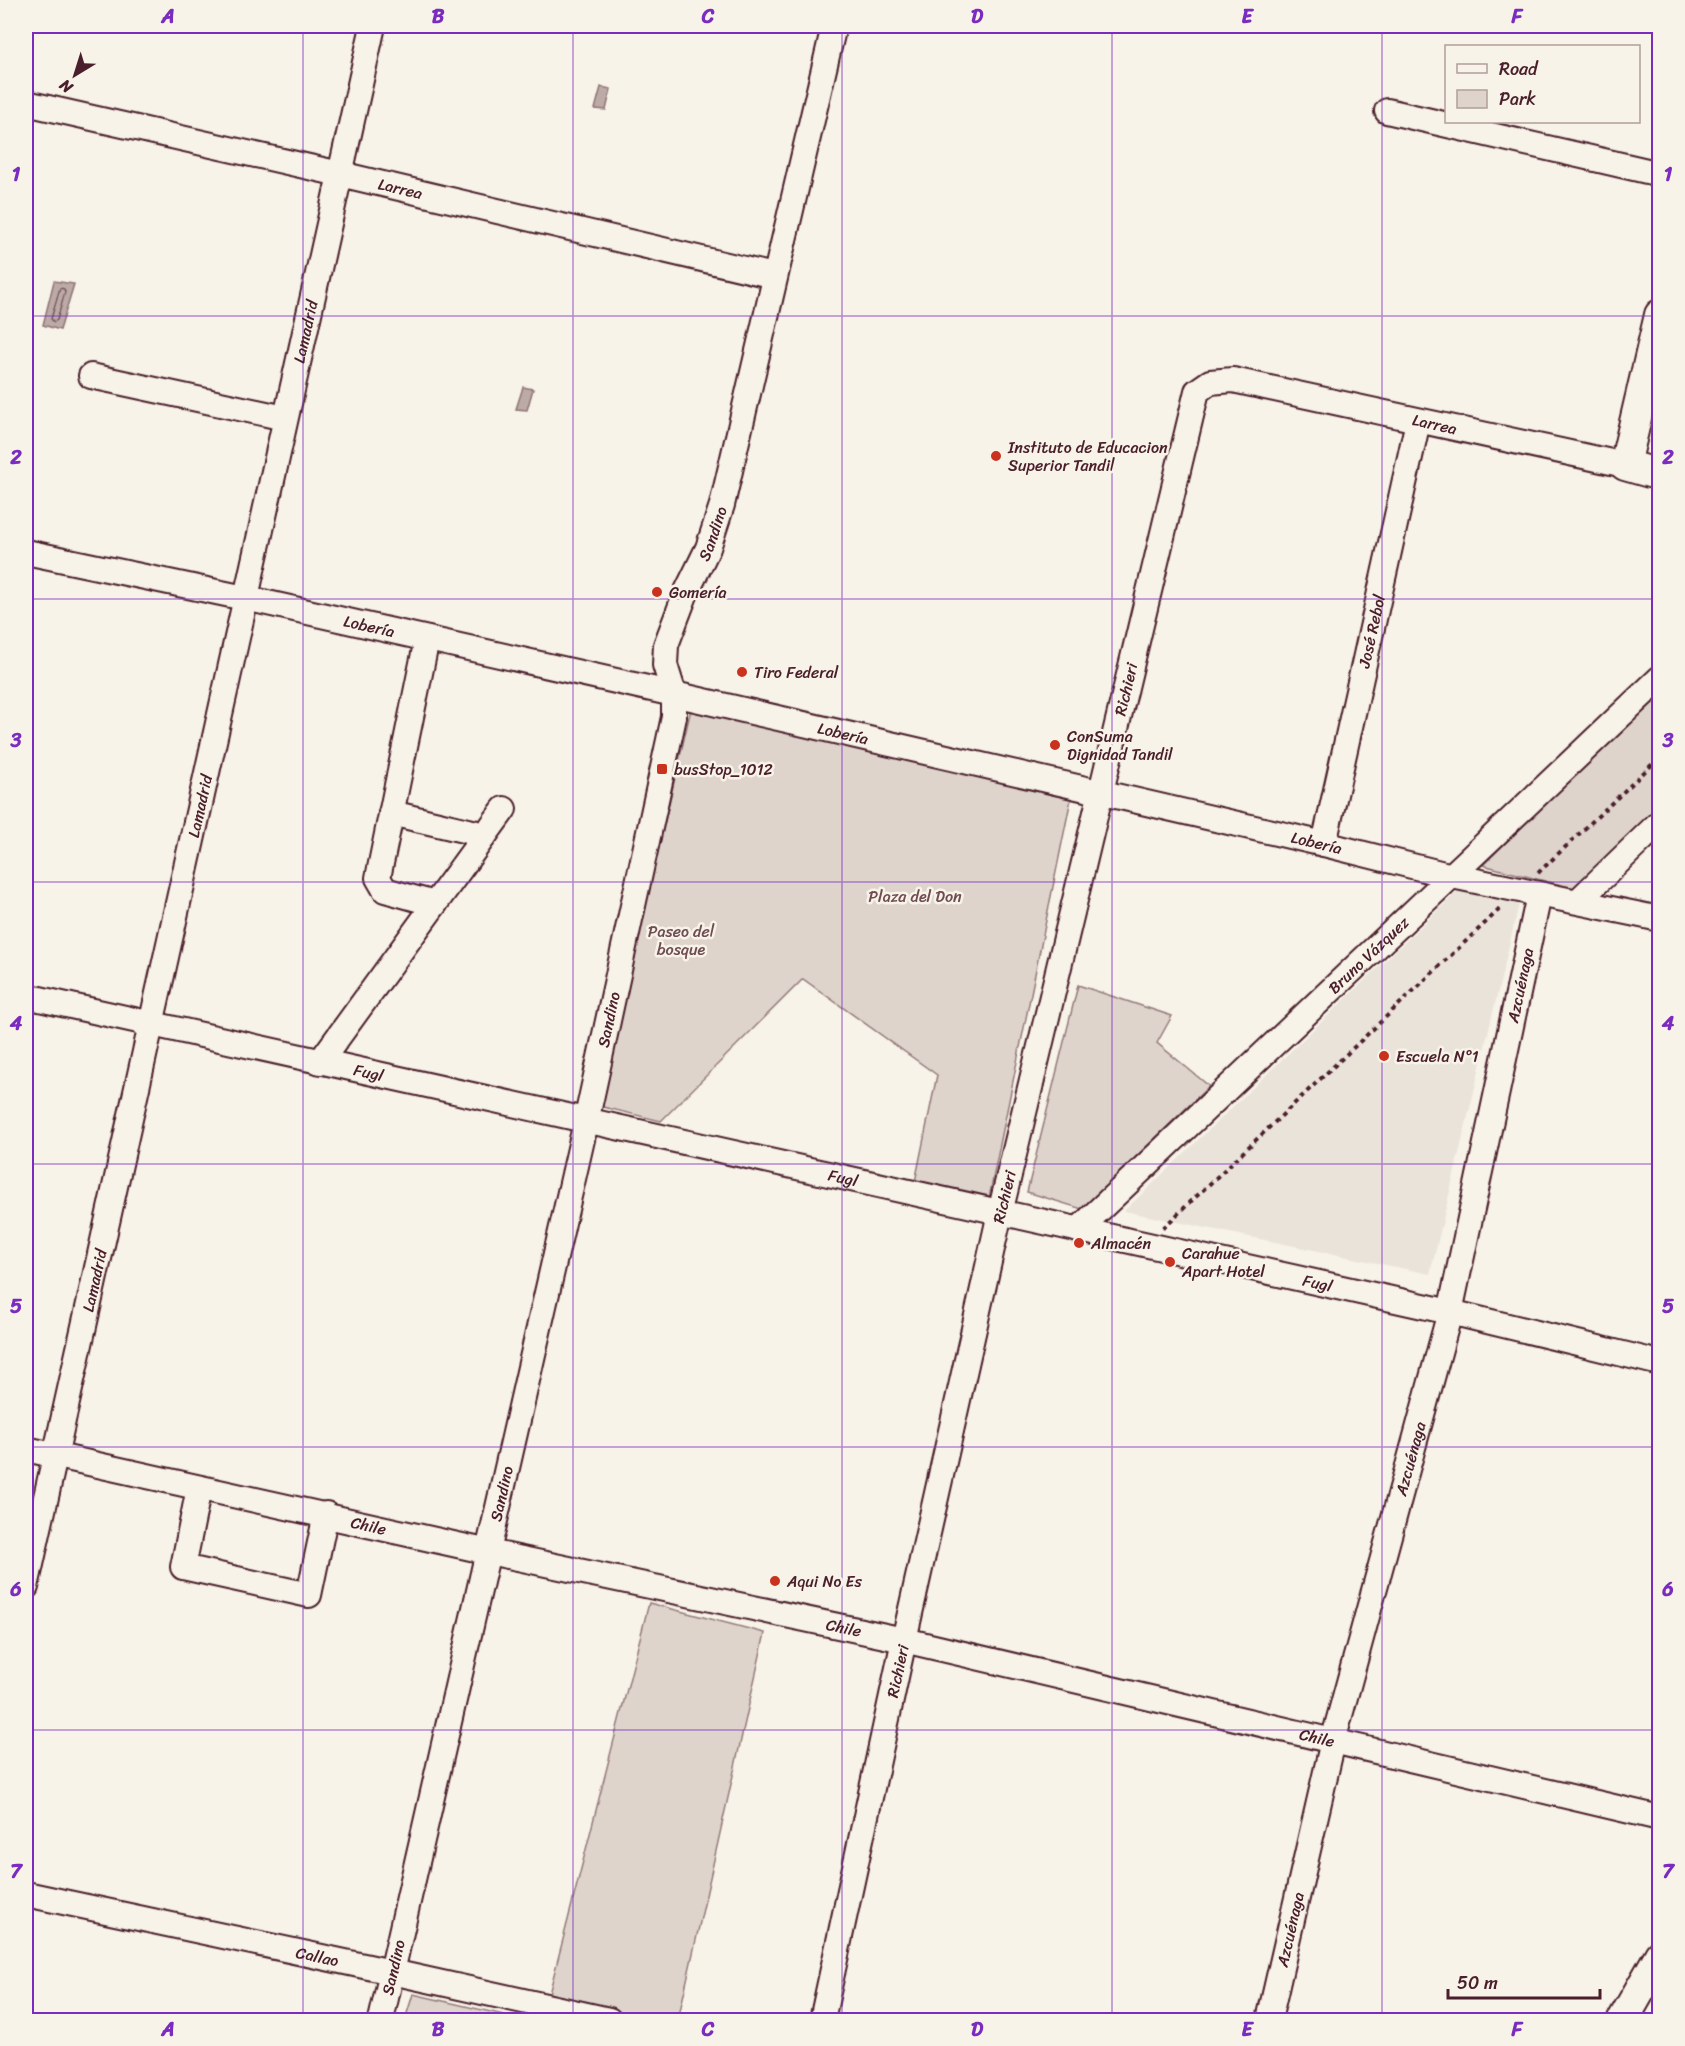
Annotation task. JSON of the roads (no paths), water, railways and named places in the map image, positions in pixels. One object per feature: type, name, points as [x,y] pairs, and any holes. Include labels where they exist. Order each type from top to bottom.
[{"type":"main road","points":[[1625,465],[1659,315]]},
{"type":"main road","name":"Larrea","points":[[1625,465],[1659,475]]},
{"type":"main road","points":[[1623,2020],[1659,1955]]},
{"type":"main road","points":[[1646,2020],[1659,1996]]},
{"type":"street","name":"Lamadrid","points":[[26,1587],[373,26]]},
{"type":"street","name":"Sandino","points":[[381,2020],[586,1122],[674,717],[674,694],[665,665],[666,645],[685,594],[708,548],[722,505],[834,26]]},
{"type":"street","name":"Larrea","points":[[26,103],[774,276]]},
{"type":"street","points":[[1387,111],[1659,174]]},
{"type":"street","points":[[91,376],[285,418]]},
{"type":"street","name":"Larrea","points":[[1210,382],[1233,380],[1625,465]]},
{"type":"street","name":"Richieri","points":[[822,2020],[1000,1213],[1197,391],[1210,382]]},
{"type":"street","name":"José Rebol","points":[[1324,844],[1418,421]]},
{"type":"street","name":"Lobería","points":[[26,552],[245,598],[674,694],[1324,844],[1452,876],[1659,919]]},
{"type":"street","points":[[427,639],[378,878],[385,890],[435,904]]},
{"type":"street","name":"Bruno Vázquez","points":[[1078,1230],[1659,678]]},
{"type":"street","points":[[320,1062],[504,809]]},
{"type":"street","points":[[391,813],[485,835]]},
{"type":"street","points":[[1578,901],[1659,822]]},
{"type":"street","name":"Azcuénaga","points":[[1269,2020],[1333,1741],[1450,1312],[1529,893]]},
{"type":"street","name":"Fugl","points":[[26,996],[1450,1312],[1659,1363]]},
{"type":"street","name":"Chile","points":[[26,1449],[904,1640],[1659,1818]]},
{"type":"street","points":[[199,1488],[183,1567],[309,1595],[326,1514]]},
{"type":"street","name":"Callao","points":[[26,1894],[609,2020]]},
{"type":"water","points":[[601,87],[611,89],[606,110],[595,109]]},
{"type":"water","points":[[54,281],[74,284],[60,330],[43,325]]},
{"type":"water","points":[[523,387],[533,389],[527,410],[516,409]]},
{"type":"place","name":"Instituto de Educacion Superior Tandil","points":[[996,456]]},
{"type":"place","name":"Gomería","points":[[657,592]]},
{"type":"place","name":"Tiro Federal","points":[[742,672]]},
{"type":"place","name":"ConSuma Dignidad Tandil","points":[[1055,745]]},
{"type":"place","name":"busStop_1012","points":[[662,769]]},
{"type":"place","name":"Escuela N°1","points":[[1384,1056]]},
{"type":"place","name":"Almacén","points":[[1079,1243]]},
{"type":"place","name":"Carahue Apart Hotel","points":[[1170,1262]]},
{"type":"place","name":"Aqui No Es","points":[[775,1581]]},
{"type":"park label","name":"Plaza del Don","points":[[915,896]]},
{"type":"park label","name":"Paseo del bosque","points":[[681,940]]}]
